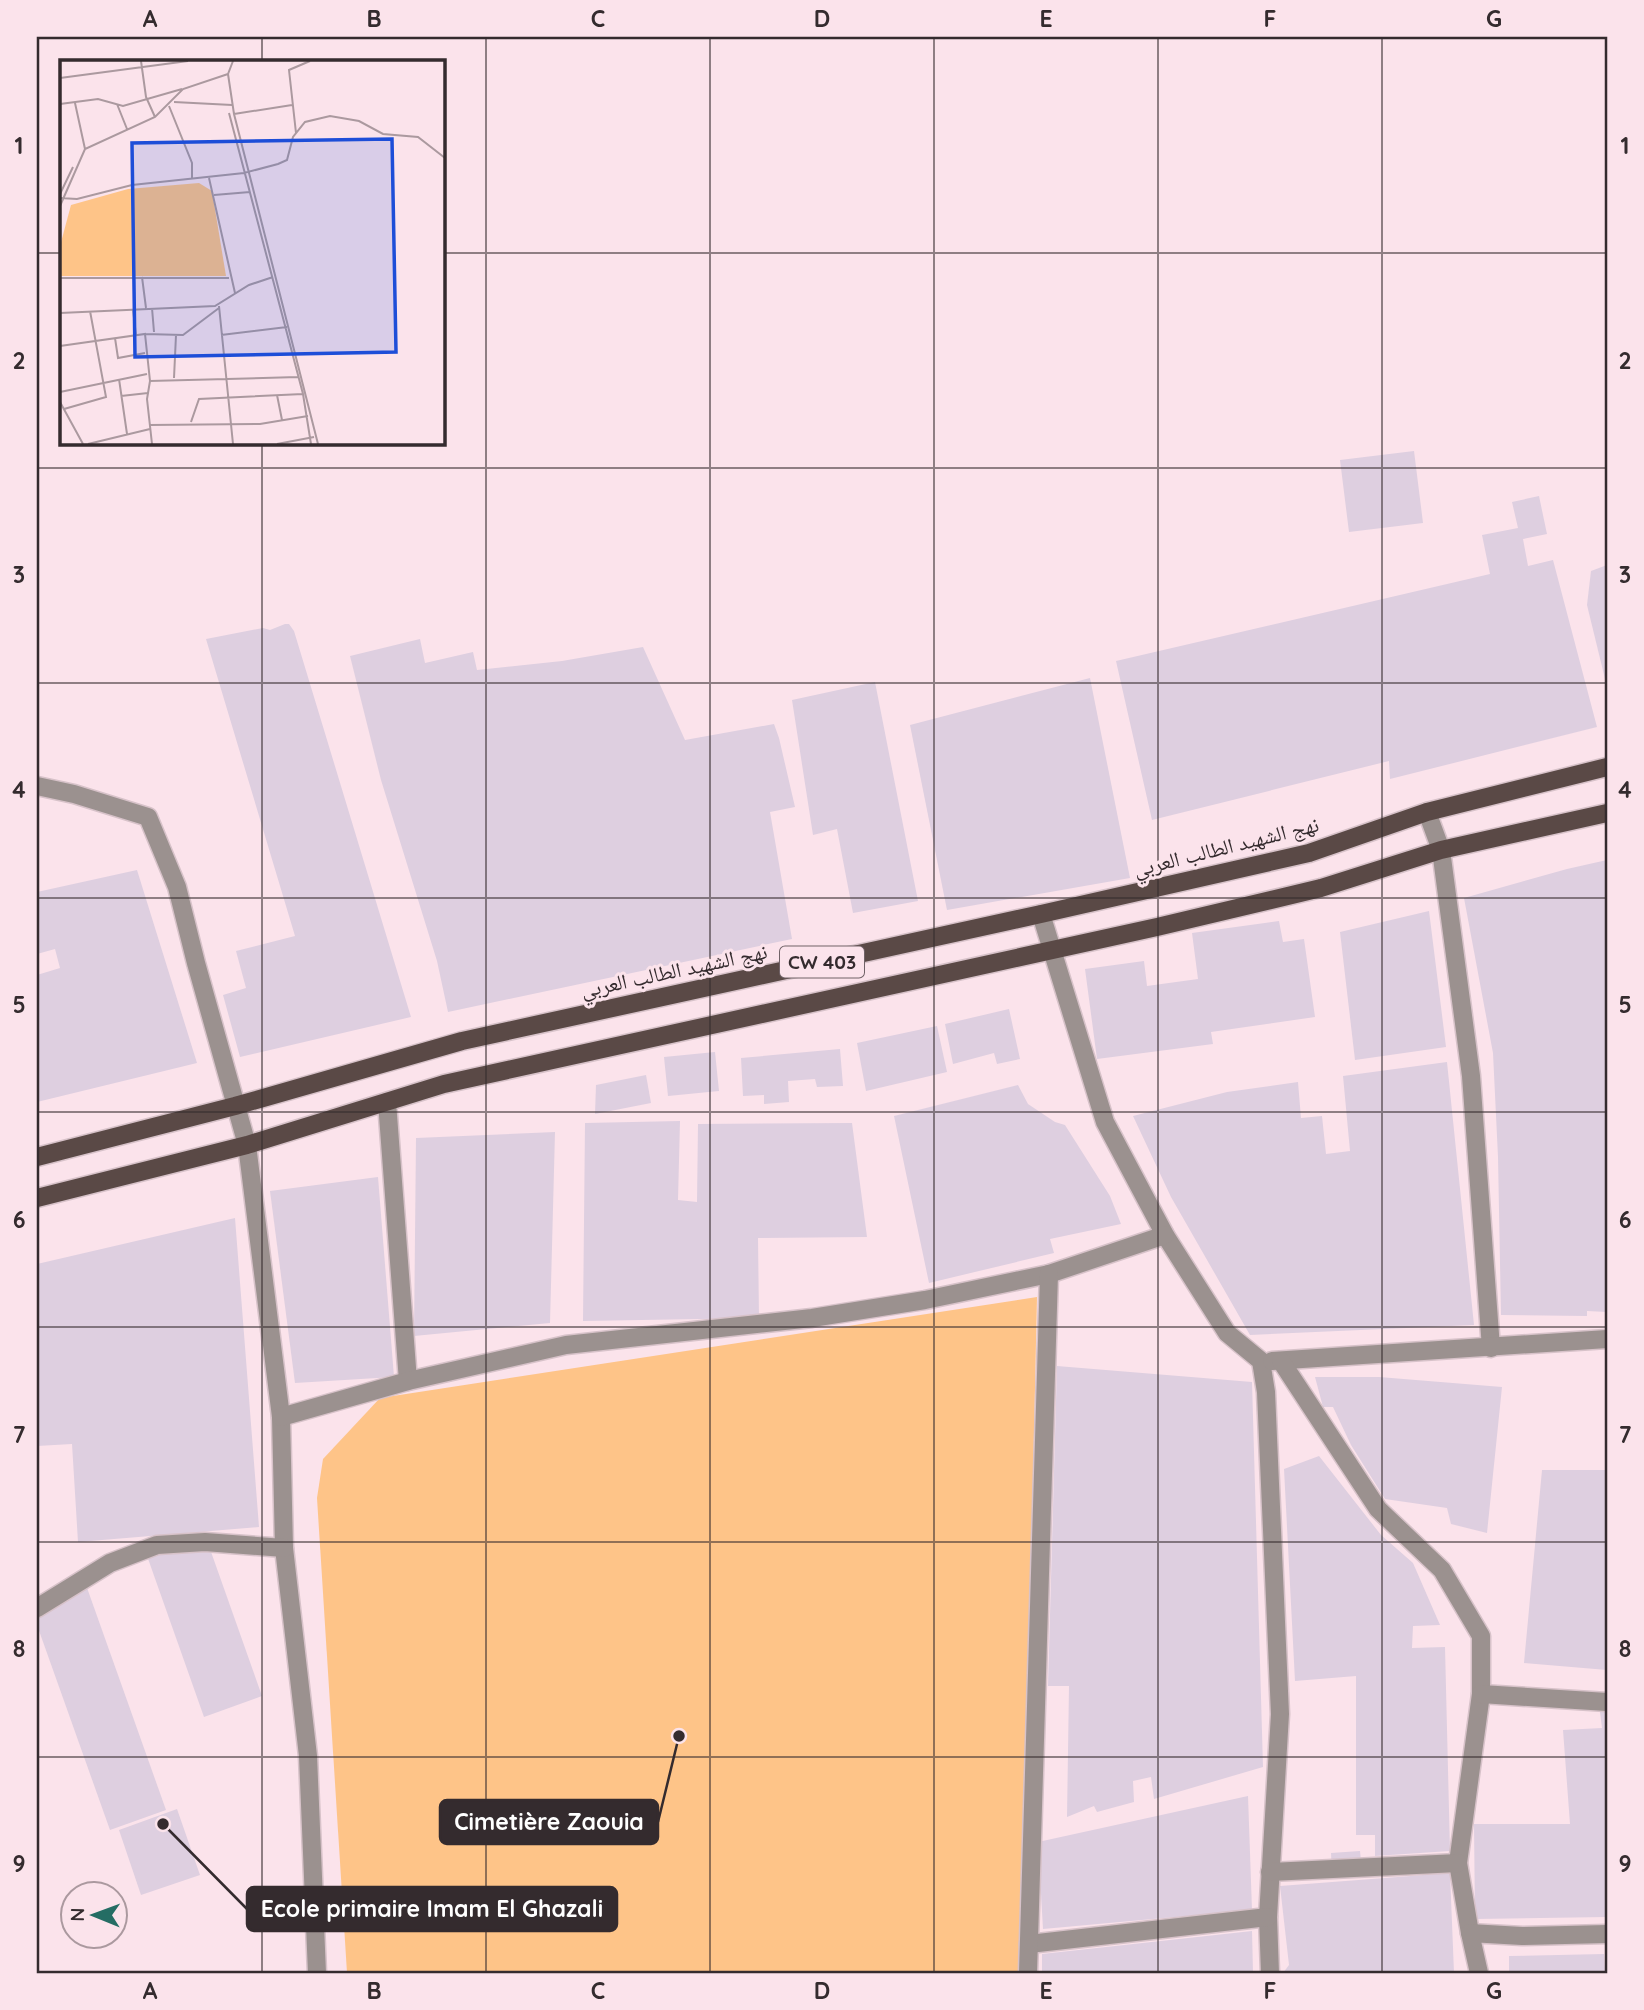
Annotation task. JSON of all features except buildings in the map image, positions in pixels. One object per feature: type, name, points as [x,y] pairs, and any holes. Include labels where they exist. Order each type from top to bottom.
[{"type":"main road","name":"نهج الشهيد الطالب العربي","points":[[37,1157],[235,1106],[461,1041],[1309,853],[1427,812],[1607,767]]},
{"type":"main road","name":"CW 403","points":[[37,1198],[247,1145],[444,1084],[1321,888],[1441,850],[1607,813]]},
{"type":"street","points":[[37,786],[74,794],[148,817],[177,887],[247,1145],[281,1417],[284,1548],[308,1756],[317,1973]]},
{"type":"street","points":[[1427,812],[1441,850],[1471,1076],[1491,1348]]},
{"type":"street","points":[[1041,914],[1105,1122],[1165,1235],[1227,1333],[1261,1361],[1607,1339]]},
{"type":"street","points":[[387,1102],[408,1381]]},
{"type":"street","points":[[281,1417],[408,1381],[566,1345],[812,1318],[925,1300],[1049,1274],[1165,1235]]},
{"type":"street","points":[[1028,1973],[1049,1274]]},
{"type":"street","points":[[1261,1361],[1266,1392],[1280,1714],[1268,1917],[1270,1973]]},
{"type":"street","points":[[1281,1361],[1378,1509],[1442,1570],[1481,1636],[1481,1694],[1458,1863],[1479,1973]]},
{"type":"street","points":[[37,1608],[110,1563],[157,1545],[205,1542],[284,1548]]},
{"type":"street","points":[[1481,1694],[1607,1702]]},
{"type":"street","points":[[1270,1872],[1458,1863]]},
{"type":"street","points":[[1029,1944],[1268,1917]]},
{"type":"street","points":[[1470,1934],[1607,1934]]},
{"type":"shaded area","points":[[1037,1297],[1022,1973],[347,1973],[317,1498],[323,1459],[380,1398]]},
{"type":"place","name":"Cimetière Zaouia","points":[[679,1736]]},
{"type":"place","name":"Ecole primaire Imam El Ghazali","points":[[163,1824]]}]
